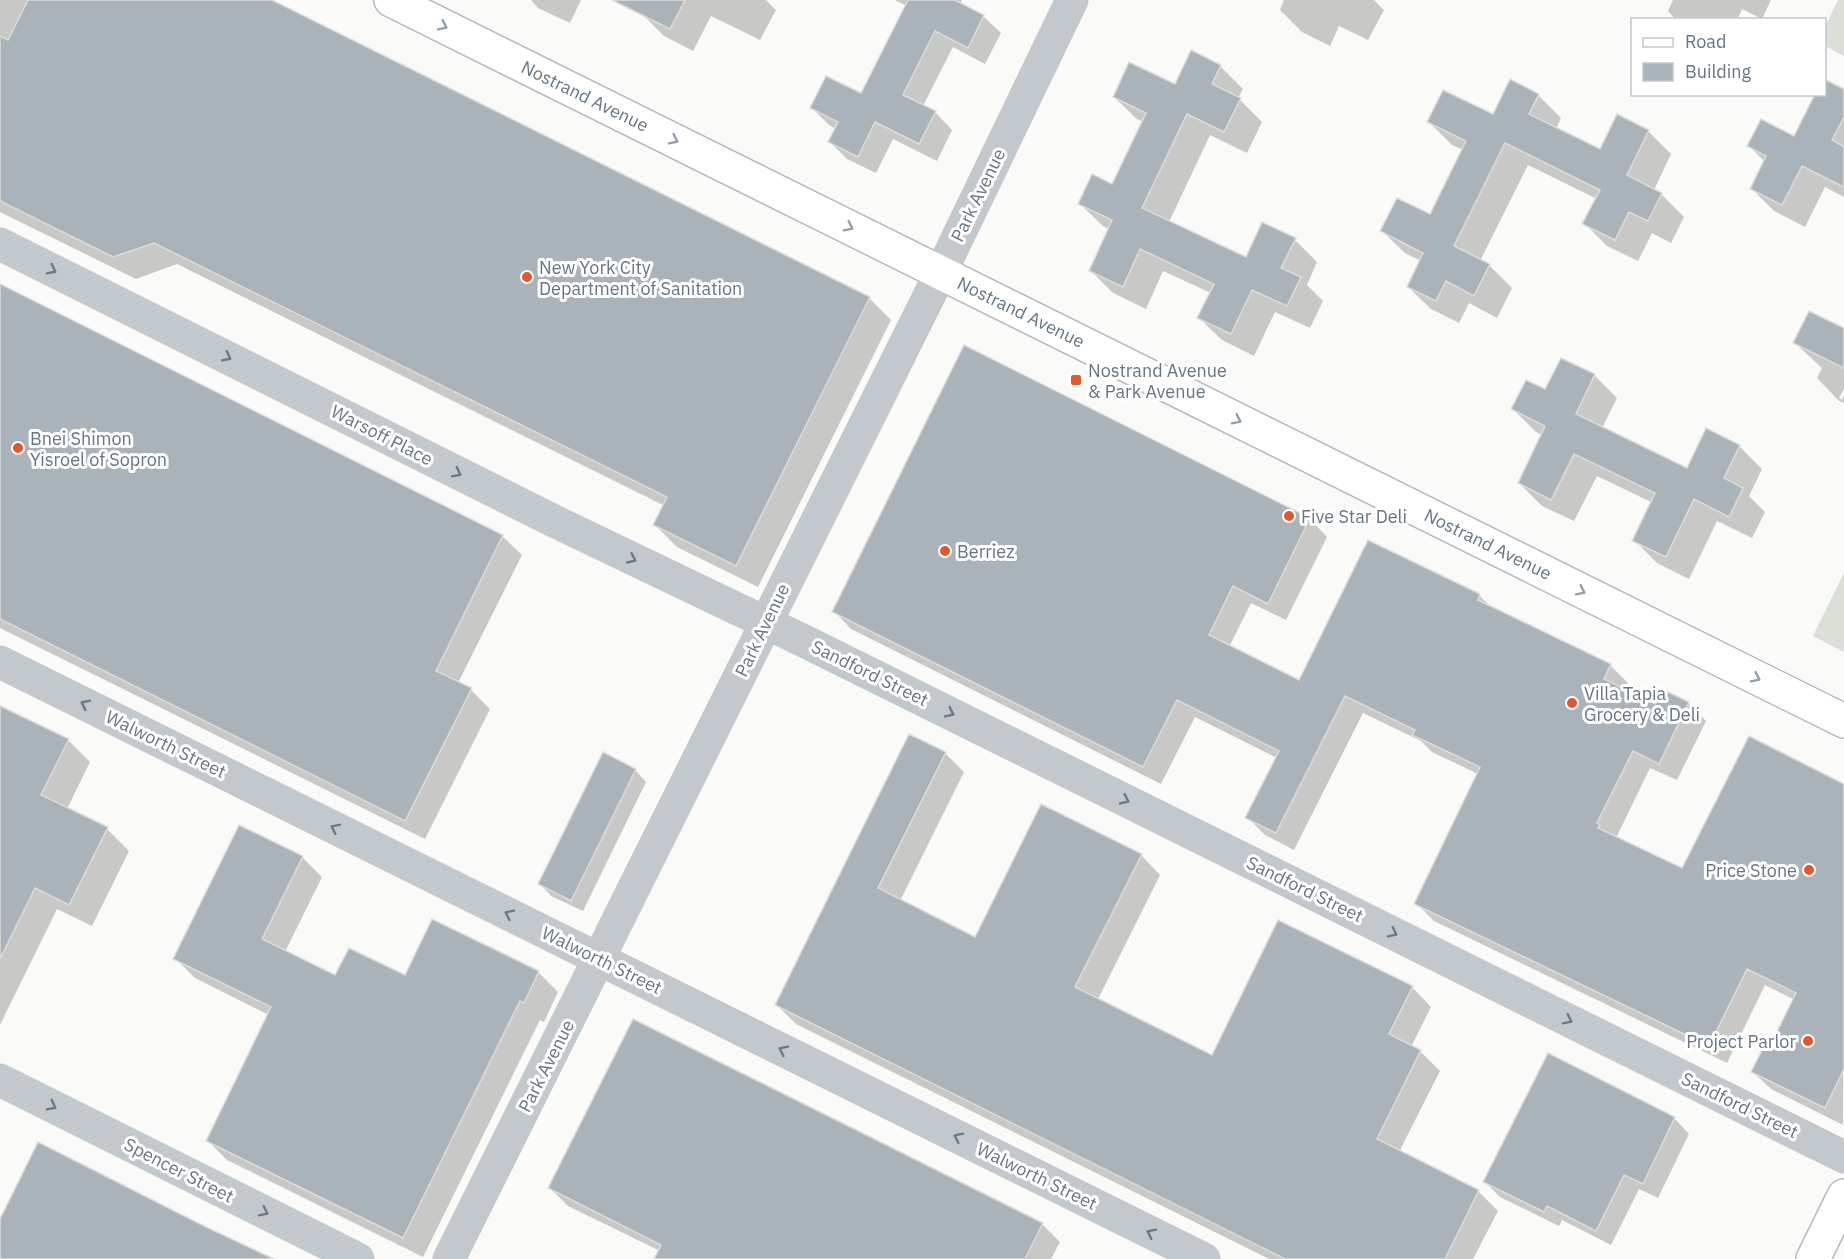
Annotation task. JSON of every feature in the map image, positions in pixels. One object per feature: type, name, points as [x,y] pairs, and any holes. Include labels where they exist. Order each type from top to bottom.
[{"type":"main road","name":"Nostrand Avenue","points":[[391,0],[1844,721]]},
{"type":"main road","points":[[1813,1259],[1844,1196]]},
{"type":"street","name":"Park Avenue","points":[[449,1259],[940,272],[1072,0]]},
{"type":"street","name":"Warsoff Place","points":[[0,244],[556,522],[766,622]]},
{"type":"street","name":"Sandford Street","points":[[766,622],[1844,1157]]},
{"type":"street","name":"Walworth Street","points":[[0,662],[1203,1259]]},
{"type":"street","name":"Spencer Street","points":[[0,1080],[358,1259]]},
{"type":"shaded area","points":[[1838,0],[1844,0],[1844,56],[1826,47],[1826,25]]},
{"type":"shaded area","points":[[1844,573],[1844,652],[1813,636]]},
{"type":"building","name":"New York City Department of Sanitation","points":[[28,0],[272,0],[870,297],[736,566],[653,525],[667,497],[154,243],[113,257],[0,201],[0,36],[8,40]]},
{"type":"building","points":[[612,0],[685,0],[670,29]]},
{"type":"building","points":[[908,0],[955,0],[984,15],[968,48],[935,31],[903,95],[936,111],[919,144],[875,122],[858,157],[828,142],[838,122],[810,108],[826,76],[861,93]]},
{"type":"building","points":[[1191,50],[1221,65],[1212,84],[1241,98],[1224,132],[1187,114],[1142,208],[1246,257],[1262,222],[1296,238],[1281,268],[1301,277],[1287,306],[1252,290],[1231,334],[1197,318],[1214,284],[1140,249],[1123,287],[1089,271],[1112,220],[1078,204],[1092,174],[1112,184],[1146,113],[1113,97],[1129,62],[1175,84]]},
{"type":"building","points":[[1510,79],[1539,94],[1529,114],[1600,149],[1617,114],[1649,130],[1627,175],[1662,193],[1648,221],[1629,212],[1615,240],[1582,224],[1600,190],[1505,143],[1454,246],[1490,264],[1474,296],[1446,281],[1436,301],[1407,287],[1423,253],[1380,231],[1397,198],[1430,214],[1466,141],[1427,122],[1443,90],[1493,114]]},
{"type":"building","points":[[1826,80],[1844,89],[1844,117],[1832,140],[1844,147],[1844,187],[1802,166],[1782,205],[1750,189],[1766,156],[1747,146],[1761,119],[1794,136],[1814,96],[1826,96]]},
{"type":"building","points":[[0,284],[503,535],[436,671],[472,688],[405,821],[0,619]]},
{"type":"building","points":[[1809,311],[1844,328],[1844,368],[1793,343]]},
{"type":"building","points":[[964,345],[1310,518],[1268,604],[1233,586],[1209,635],[1299,680],[1368,540],[1480,594],[1478,600],[1611,664],[1604,679],[1655,704],[1662,689],[1689,702],[1659,764],[1633,751],[1597,823],[1600,825],[1598,828],[1682,868],[1749,736],[1844,784],[1844,1069],[1825,1108],[1751,1072],[1764,1046],[1769,1048],[1796,993],[1747,969],[1709,1046],[1414,904],[1480,767],[1412,735],[1415,730],[1345,696],[1276,833],[1245,818],[1279,751],[1177,700],[1143,767],[832,612]]},
{"type":"building","points":[[1561,358],[1595,374],[1576,414],[1687,468],[1706,428],[1740,445],[1724,478],[1743,488],[1729,517],[1694,499],[1666,557],[1632,541],[1655,493],[1574,454],[1551,500],[1518,483],[1545,426],[1511,409],[1526,380],[1545,389]]},
{"type":"building","points":[[0,706],[69,739],[41,795],[108,827],[69,905],[35,888],[0,959]]},
{"type":"building","points":[[909,734],[946,752],[878,888],[975,937],[1041,804],[1142,854],[1075,987],[1212,1055],[1278,920],[1413,986],[1389,1034],[1421,1050],[1377,1139],[1479,1190],[1445,1259],[1285,1259],[775,1005]]},
{"type":"building","points":[[603,752],[636,769],[571,901],[538,884]]},
{"type":"building","points":[[239,825],[303,856],[262,939],[335,975],[349,948],[405,975],[432,919],[539,971],[524,1003],[520,1001],[403,1238],[206,1141],[271,1007],[173,959]]},
{"type":"building","points":[[633,1019],[1043,1223],[1025,1259],[654,1259],[661,1245],[548,1188]]},
{"type":"building","points":[[1548,1053],[1675,1117],[1643,1184],[1624,1175],[1596,1231],[1547,1206],[1544,1212],[1483,1182]]},
{"type":"building","points":[[38,1142],[274,1259],[0,1259],[0,1219]]},
{"type":"place","name":"New York City Department of Sanitation","points":[[527,277]]},
{"type":"place","name":"Nostrand Avenue & Park Avenue","points":[[1076,380]]},
{"type":"place","name":"Bnei Shimon Yisroel of Sopron","points":[[18,448]]},
{"type":"place","name":"Five Star Deli","points":[[1289,516]]},
{"type":"place","name":"Berriez","points":[[945,551]]},
{"type":"place","name":"Villa Tapia Grocery & Deli","points":[[1572,703]]},
{"type":"place","name":"Price Stone","points":[[1809,870]]},
{"type":"place","name":"Project Parlor","points":[[1808,1041]]}]
